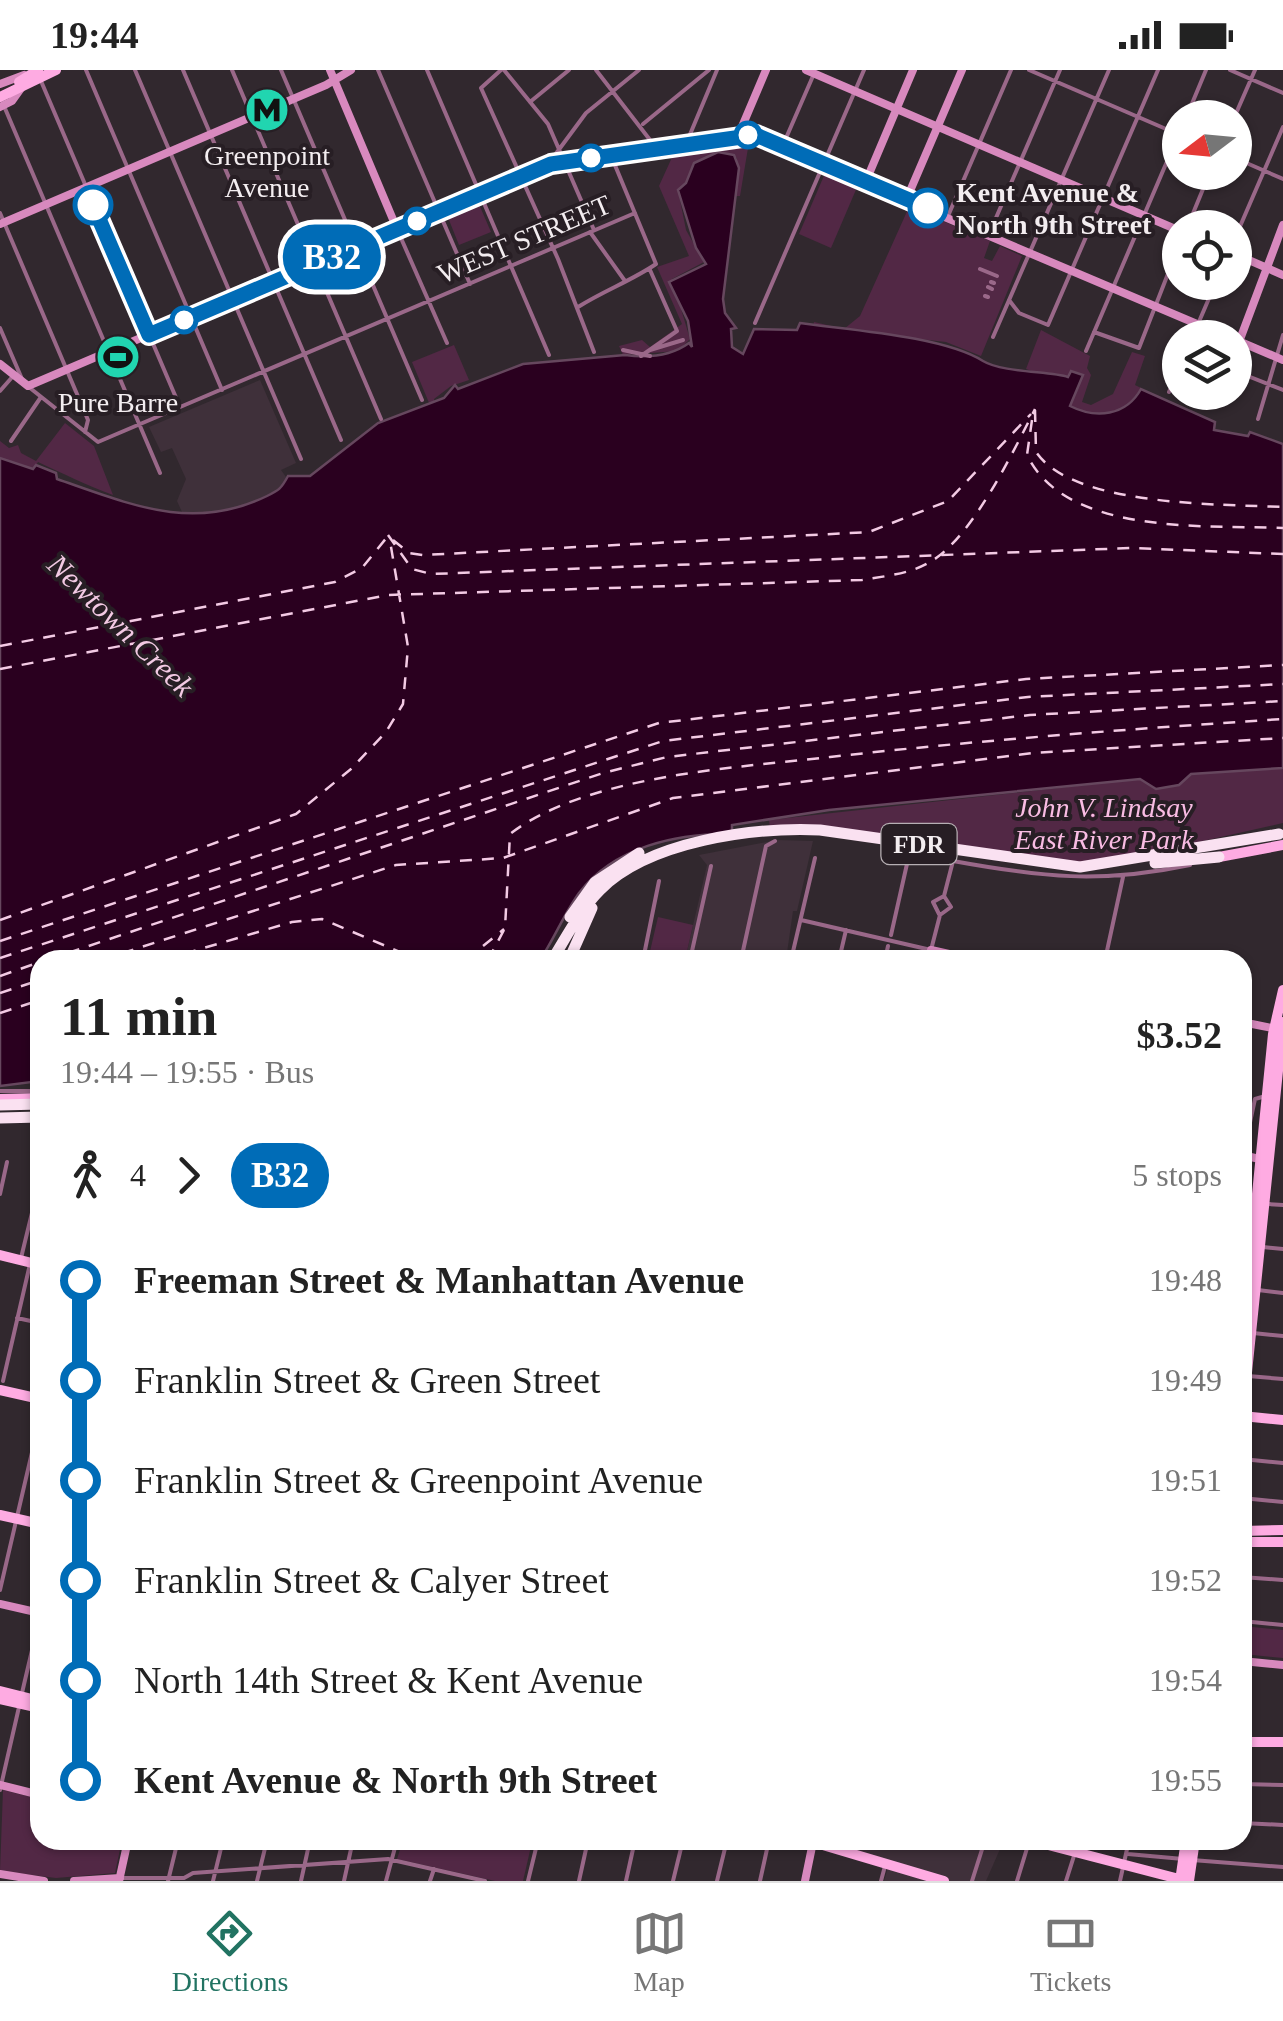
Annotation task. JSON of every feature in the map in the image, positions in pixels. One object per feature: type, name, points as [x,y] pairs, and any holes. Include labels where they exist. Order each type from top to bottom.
[{"type":"highway","name":"FDR","points":[[561,950],[582,897],[611,868],[648,850],[806,829],[1060,867],[1140,860],[1281,836]]},
{"type":"highway","name":"FDR","points":[[563,950],[592,908],[621,880],[656,860],[778,836],[858,840],[1066,874],[1155,864],[1281,836]]},
{"type":"highway","points":[[1155,864],[1219,857]]},
{"type":"highway","points":[[2,1110],[30,1106]]},
{"type":"main road","points":[[1,97],[38,72],[56,70]]},
{"type":"main road","points":[[330,70],[397,229]]},
{"type":"main road","points":[[1,219],[170,152],[334,81],[351,70]]},
{"type":"main road","points":[[738,136],[766,70]]},
{"type":"main road","points":[[866,181],[913,70]]},
{"type":"main road","points":[[907,198],[962,70]]},
{"type":"main road","points":[[812,71],[1162,221]]},
{"type":"main road","points":[[1,97],[22,87],[38,72]]},
{"type":"main road","points":[[0,364],[26,384],[67,370],[547,166],[738,136],[758,136],[783,146],[1189,320]]},
{"type":"main road","points":[[1244,320],[1283,225]]},
{"type":"main road","points":[[1252,261],[1283,275]]},
{"type":"main road","points":[[1252,347],[1280,358]]},
{"type":"main road","points":[[1219,857],[1281,836]]},
{"type":"main road","points":[[1252,1271],[1268,1161],[1283,990]]},
{"type":"main road","points":[[1252,1024],[1280,1028]]},
{"type":"main road","points":[[1268,1161],[1267,1097],[1280,1028]]},
{"type":"main road","points":[[2,1110],[30,1106]]},
{"type":"main road","points":[[1252,1158],[1268,1161]]},
{"type":"main road","points":[[0,1255],[30,1262]]},
{"type":"main road","points":[[1,1388],[30,1395]]},
{"type":"main road","points":[[1252,1418],[1283,1420]]},
{"type":"main road","points":[[0,1515],[30,1521]]},
{"type":"main road","points":[[1252,1530],[1283,1530]]},
{"type":"main road","points":[[1252,1542],[1283,1542]]},
{"type":"main road","points":[[0,1604],[30,1612]]},
{"type":"main road","points":[[1252,1662],[1283,1665]]},
{"type":"main road","points":[[0,1695],[30,1702]]},
{"type":"main road","points":[[1252,1739],[1283,1739]]},
{"type":"main road","points":[[0,1787],[30,1792]]},
{"type":"main road","points":[[74,1881],[119,1880],[126,1850]]},
{"type":"main road","points":[[805,1881],[810,1850]]},
{"type":"main road","points":[[840,1850],[944,1881]]},
{"type":"main road","points":[[1092,1850],[1184,1881],[1191,1850]]},
{"type":"main road","points":[[1187,1850],[1188,1859]]},
{"type":"main road","points":[[0,1875],[44,1881]]},
{"type":"street","points":[[86,70],[222,390]]},
{"type":"street","points":[[134,70],[301,458]]},
{"type":"street","points":[[183,70],[341,440]]},
{"type":"street","points":[[232,70],[381,418]]},
{"type":"street","points":[[281,70],[422,400]]},
{"type":"street","points":[[378,70],[470,284]]},
{"type":"street","points":[[594,352],[522,176],[480,88],[503,70],[547,123],[592,232],[626,284]]},
{"type":"street","points":[[530,102],[569,70]]},
{"type":"street","points":[[596,70],[657,149]]},
{"type":"street","points":[[547,166],[585,114],[639,70]]},
{"type":"street","points":[[641,126],[709,70]]},
{"type":"street","points":[[686,144],[717,70]]},
{"type":"street","points":[[756,323],[864,70]]},
{"type":"street","points":[[948,216],[1011,70]]},
{"type":"street","points":[[1029,70],[1162,126]]},
{"type":"street","points":[[989,234],[1060,70]]},
{"type":"street","points":[[993,337],[1108,70]]},
{"type":"street","points":[[1009,300],[1019,312],[1048,325],[1158,70]]},
{"type":"street","points":[[1194,100],[1206,70]]},
{"type":"street","points":[[1230,70],[1283,92]]},
{"type":"street","points":[[1242,100],[1255,70]]},
{"type":"street","points":[[429,71],[549,355]]},
{"type":"street","points":[[783,146],[812,71]]},
{"type":"street","points":[[38,72],[180,407]]},
{"type":"street","points":[[1,97],[160,474]]},
{"type":"street","points":[[1247,210],[1283,127]]},
{"type":"street","points":[[578,306],[610,286],[626,284],[656,264],[611,156]]},
{"type":"street","points":[[1252,166],[1283,179]]},
{"type":"street","points":[[1086,350],[1162,174]]},
{"type":"street","name":"WEST STREET","points":[[86,432],[98,442],[635,213]]},
{"type":"street","points":[[1,219],[89,422],[86,432],[26,384]]},
{"type":"street","points":[[397,229],[447,343]]},
{"type":"street","points":[[646,354],[676,330],[650,268]]},
{"type":"street","points":[[980,269],[998,276]]},
{"type":"street","points":[[1094,332],[1138,349],[1162,286]]},
{"type":"street","points":[[0,328],[12,370],[0,392]]},
{"type":"street","points":[[1258,420],[1280,358],[1283,335]]},
{"type":"street","points":[[670,336],[676,346]]},
{"type":"street","points":[[624,350],[646,354],[676,346],[683,340]]},
{"type":"street","points":[[1252,378],[1283,390]]},
{"type":"street","points":[[12,440],[42,397]]},
{"type":"street","points":[[742,950],[766,846],[775,841]]},
{"type":"street","points":[[891,934],[909,855]]},
{"type":"street","points":[[940,914],[932,904],[944,896],[952,863],[1062,879],[1124,875],[1219,857]]},
{"type":"street","points":[[793,950],[816,858]]},
{"type":"street","points":[[692,950],[711,866]]},
{"type":"street","points":[[1107,950],[1124,875]]},
{"type":"street","points":[[645,950],[659,881]]},
{"type":"street","points":[[931,950],[940,914],[951,907],[944,896]]},
{"type":"street","points":[[800,920],[913,950]]},
{"type":"street","points":[[841,950],[846,930]]},
{"type":"street","points":[[887,950],[888,946]]},
{"type":"street","points":[[1252,1113],[1255,1099],[1267,1097]]},
{"type":"street","points":[[0,1194],[7,1162]]},
{"type":"street","points":[[1260,1203],[1283,1206]]},
{"type":"street","points":[[1256,1247],[1283,1249]]},
{"type":"street","points":[[1,1388],[30,1262]]},
{"type":"street","points":[[1252,1289],[1283,1292]]},
{"type":"street","points":[[18,1318],[30,1321]]},
{"type":"street","points":[[1252,1332],[1283,1336]]},
{"type":"street","points":[[1252,1377],[1283,1379]]},
{"type":"street","points":[[1252,1460],[1283,1463]]},
{"type":"street","points":[[0,1590],[30,1461]]},
{"type":"street","points":[[1252,1499],[1283,1502]]},
{"type":"street","points":[[1252,1578],[1283,1580]]},
{"type":"street","points":[[1252,1622],[1283,1625]]},
{"type":"street","points":[[0,1787],[30,1658]]},
{"type":"street","points":[[1252,1784],[1283,1785]]},
{"type":"street","points":[[1252,1823],[1283,1825]]},
{"type":"street","points":[[168,1880],[176,1850]]},
{"type":"street","points":[[213,1881],[221,1850]]},
{"type":"street","points":[[258,1881],[264,1850]]},
{"type":"street","points":[[301,1881],[308,1850]]},
{"type":"street","points":[[344,1881],[351,1850]]},
{"type":"street","points":[[386,1881],[395,1850]]},
{"type":"street","points":[[528,1881],[536,1850]]},
{"type":"street","points":[[579,1881],[586,1850]]},
{"type":"street","points":[[626,1881],[634,1850]]},
{"type":"street","points":[[673,1881],[681,1850]]},
{"type":"street","points":[[717,1881],[725,1850]]},
{"type":"street","points":[[760,1881],[767,1850]]},
{"type":"street","points":[[972,1881],[982,1850]]},
{"type":"street","points":[[1017,1881],[1026,1850]]},
{"type":"street","points":[[1066,1881],[1076,1850]]},
{"type":"street","points":[[1120,1881],[1127,1850]]},
{"type":"street","points":[[1126,1859],[1188,1859],[1283,1867]]},
{"type":"street","points":[[119,1880],[168,1880],[260,1868],[392,1860],[485,1881]]},
{"type":"street","points":[[881,1881],[886,1864]]},
{"type":"street","points":[[430,1881],[434,1869]]},
{"type":"shaded area","points":[[260,380],[296,463],[281,470],[286,477],[283,488],[230,512],[182,512],[177,501],[186,479],[172,448],[161,452],[149,427]]},
{"type":"shaded area","points":[[777,840],[813,841],[797,911],[793,911],[787,950],[687,950],[707,865],[699,855]]},
{"type":"shaded area","points":[[855,1850],[1000,1850],[986,1881],[884,1881],[890,1861]]},
{"type":"green space","points":[[749,142],[740,196],[736,196],[737,158],[723,152],[694,164],[686,183],[678,190],[686,230],[704,262],[672,279],[690,339],[678,351],[623,355],[619,346],[642,340],[650,347],[682,324],[657,267],[689,256],[659,186],[674,153]]},
{"type":"green space","points":[[826,171],[858,185],[831,248],[799,234]]},
{"type":"green space","points":[[478,202],[491,232],[459,245],[447,215]]},
{"type":"green space","points":[[909,207],[990,241],[984,258],[992,261],[1000,246],[1022,256],[981,356],[946,342],[813,327],[814,322],[844,329],[860,316]]},
{"type":"green space","points":[[1041,330],[1090,356],[1087,368],[1091,375],[1082,402],[1091,405],[1113,394],[1132,352],[1145,356],[1135,385],[1141,388],[1129,404],[1113,412],[1075,409],[1061,441],[1069,377],[1051,378],[1026,369]]},
{"type":"green space","points":[[454,345],[469,380],[451,386],[434,399],[437,422],[412,362]]},
{"type":"green space","points":[[65,423],[94,446],[113,495],[38,462],[34,469],[0,458],[0,441],[9,448],[18,445],[21,453],[36,461]]},
{"type":"green space","name":"John V. Lindsay East River Park","points":[[1283,768],[1283,823],[1096,865],[770,829],[769,820],[1140,779],[1166,786],[1190,774]]},
{"type":"green space","points":[[658,917],[693,925],[687,950],[650,950]]},
{"type":"green space","points":[[1252,1627],[1283,1630],[1283,1658],[1252,1655]]},
{"type":"green space","points":[[3,1790],[30,1797],[30,1850],[120,1850],[115,1873],[56,1878],[0,1871]]},
{"type":"green space","points":[[400,1850],[530,1850],[523,1881],[495,1881],[397,1859]]},
{"type":"water","name":"Newtown Creek","points":[[718,152],[734,155],[739,168],[723,299],[725,313],[736,328],[731,329],[732,347],[743,354],[754,329],[797,330],[800,323],[895,335],[966,352],[1002,368],[1068,377],[1071,371],[1083,375],[1070,406],[1090,413],[1119,410],[1141,389],[1162,398],[1162,410],[1188,410],[1215,422],[1214,430],[1248,436],[1250,432],[1283,444],[1283,768],[1191,774],[1179,785],[1156,789],[1140,779],[829,810],[732,825],[732,834],[668,840],[628,854],[593,877],[579,893],[546,950],[30,950],[30,1082],[0,1086],[0,458],[33,469],[36,465],[56,473],[57,479],[137,505],[162,511],[214,512],[267,496],[279,489],[288,476],[310,476],[378,423],[444,398],[455,385],[458,389],[523,364],[650,356],[689,343],[692,347],[688,321],[669,282],[706,264],[696,248],[678,190],[686,183],[694,163]]},
{"type":"ferry route","points":[[0,669],[388,595],[862,580],[906,572],[930,562],[961,534],[990,493],[1035,409]]},
{"type":"ferry route","points":[[1035,410],[1036,452],[1055,470],[1082,483],[1150,499],[1283,507]]},
{"type":"ferry route","points":[[393,540],[409,553],[423,555],[869,532],[948,501],[1031,414]]},
{"type":"ferry route","points":[[1032,420],[1027,455],[1046,481],[1073,500],[1141,521],[1283,528]]},
{"type":"ferry route","points":[[388,535],[412,569],[431,574],[1132,548],[1283,554]]},
{"type":"ferry route","points":[[0,646],[335,582],[362,568],[388,536]]},
{"type":"ferry route","points":[[0,920],[296,814],[351,769],[386,732],[403,704],[408,647],[390,541]]},
{"type":"ferry route","points":[[0,941],[659,723],[1026,679],[1283,665]]},
{"type":"ferry route","points":[[0,958],[663,741],[1028,697],[1283,684]]},
{"type":"ferry route","points":[[77,950],[603,773],[667,757],[1030,715],[1283,701]]},
{"type":"ferry route","points":[[493,950],[505,928],[510,834],[542,814],[620,787],[751,765],[1000,740],[1283,719]]},
{"type":"ferry route","points":[[132,950],[396,865],[503,858],[673,798],[1033,753],[1283,738]]},
{"type":"ferry route","points":[[197,950],[292,922],[322,919],[395,950]]},
{"type":"ferry route","points":[[478,950],[504,929]]},
{"type":"ferry route","points":[[0,976],[30,966]]},
{"type":"ferry route","points":[[0,993],[30,983]]},
{"type":"ferry route","points":[[0,1013],[30,1003]]},
{"type":"bus line","name":"B32","points":[[93,205],[149,335],[551,164],[756,135],[928,208]]},
{"type":"place","name":"Greenpoint Avenue","points":[[267,110]]},
{"type":"place","name":"Kent Avenue & North 9th Street","points":[[928,208]]},
{"type":"place","name":"Pure Barre","points":[[118,357]]}]
